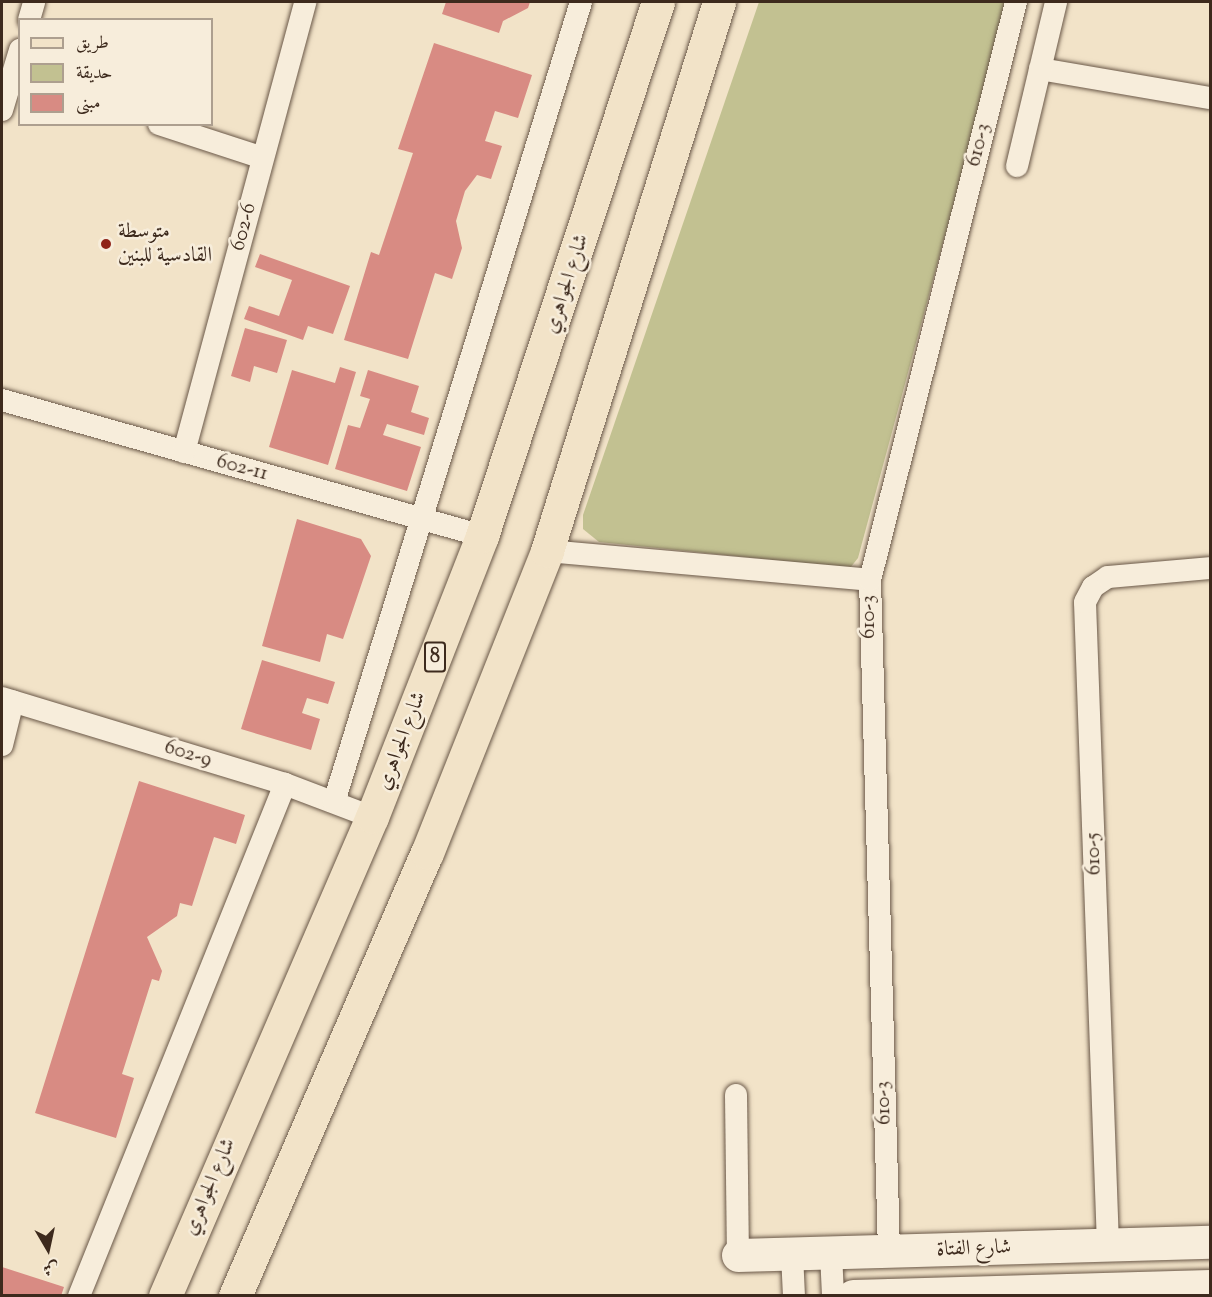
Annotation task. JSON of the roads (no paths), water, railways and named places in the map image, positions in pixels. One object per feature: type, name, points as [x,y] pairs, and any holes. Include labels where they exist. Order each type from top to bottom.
[{"type":"main road","name":"شارع الجواهري","points":[[165,1296],[372,816],[482,536],[658,2]]},
{"type":"main road","points":[[235,1296],[427,853],[547,551],[719,2]]},
{"type":"street","points":[[29,18],[34,2]]},
{"type":"street","name":"602-6","points":[[184,452],[305,2]]},
{"type":"street","points":[[334,802],[420,516],[581,2]]},
{"type":"street","name":"610-3","points":[[889,1251],[870,580],[1016,2]]},
{"type":"street","points":[[1017,166],[1056,2]]},
{"type":"street","points":[[1040,69],[1210,98]]},
{"type":"street","points":[[2,110],[16,78]]},
{"type":"street","points":[[165,126],[263,158]]},
{"type":"street","name":"602-11","points":[[2,400],[420,516],[482,536]]},
{"type":"street","points":[[547,551],[870,580]]},
{"type":"street","name":"610-5","points":[[1108,1245],[1085,602],[1093,587],[1108,577],[1210,568]]},
{"type":"street","points":[[2,745],[7,699]]},
{"type":"street","name":"602-9","points":[[7,699],[285,784],[372,816]]},
{"type":"street","points":[[79,1296],[285,784]]},
{"type":"street","points":[[736,1095],[738,1256]]},
{"type":"street","name":"شارع الفتاة","points":[[738,1256],[1210,1242]]},
{"type":"street","points":[[831,1253],[833,1296]]},
{"type":"street","points":[[792,1254],[794,1296]]},
{"type":"street","name":"شارع الفتاة","points":[[853,1296],[1210,1286]]},
{"type":"place","name":"متوسطة القادسية للبنين","points":[[106,244]]}]
